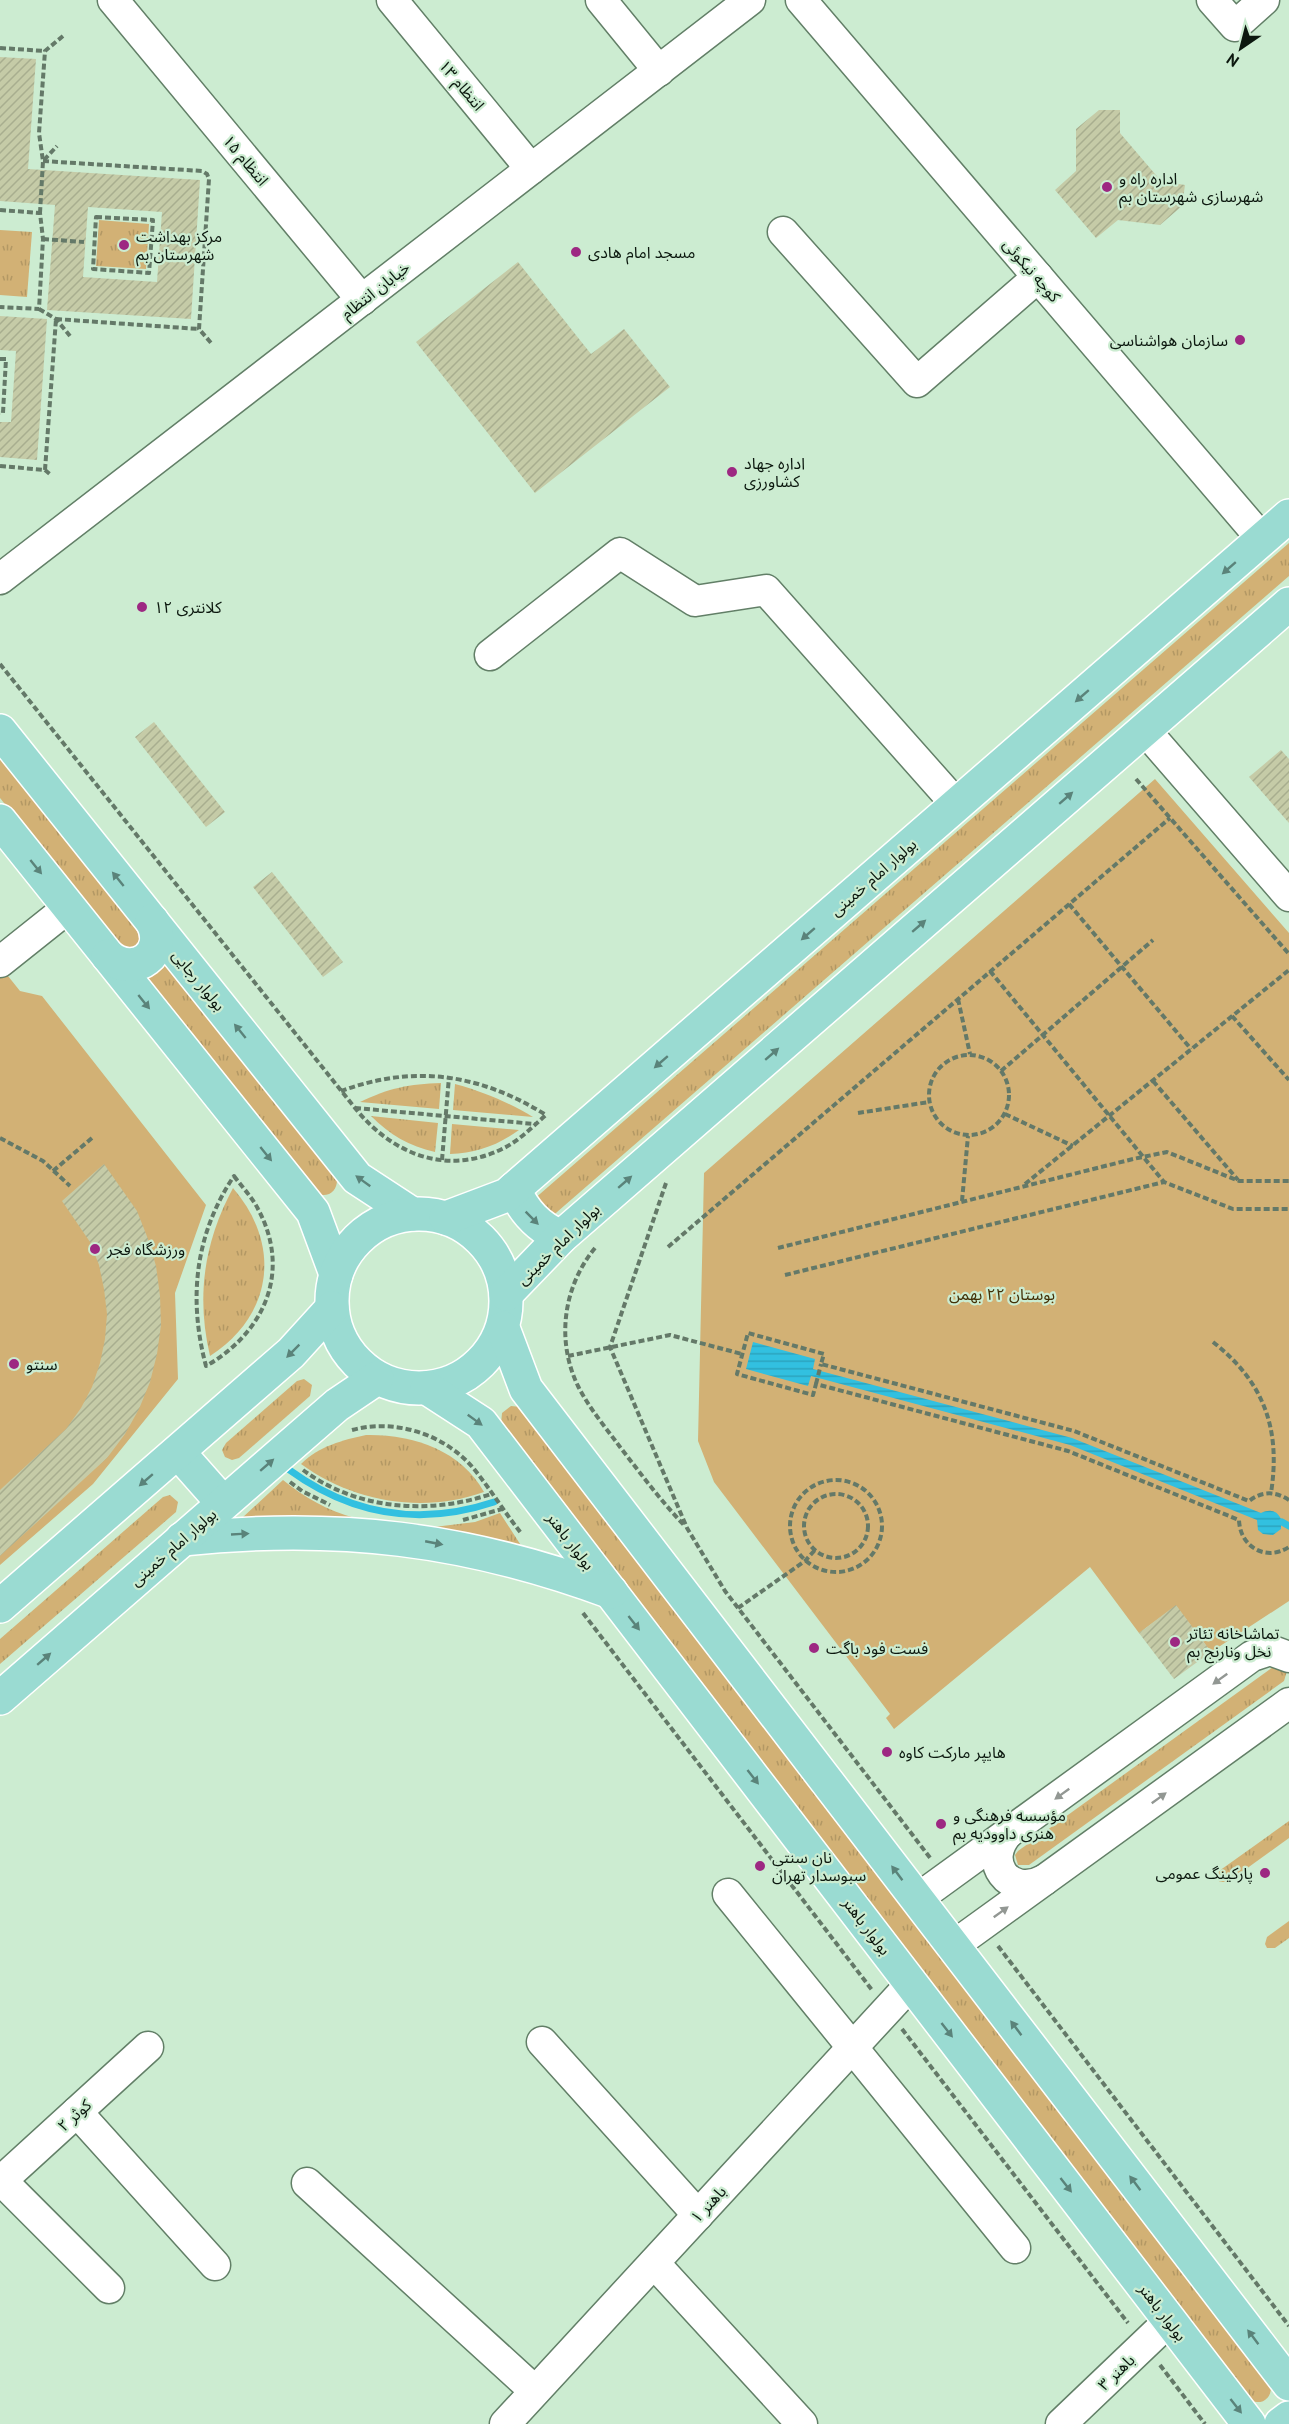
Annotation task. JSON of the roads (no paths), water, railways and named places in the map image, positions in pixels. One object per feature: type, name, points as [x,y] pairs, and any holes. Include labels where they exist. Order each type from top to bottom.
[{"type":"main road","name":"بولوار امام خمینی","points":[[446,1218],[507,1195],[1289,516]]},
{"type":"main road","name":"بولوار امام خمینی","points":[[507,1294],[561,1237],[1289,604]]},
{"type":"main road","name":"بولوار رجایی","points":[[0,731],[357,1178],[412,1214]]},
{"type":"main road","points":[[0,821],[313,1212],[336,1274]]},
{"type":"main road","points":[[108,956],[115,962],[126,966],[147,960],[154,951],[157,941],[152,921]]},
{"type":"main road","points":[[514,1189],[533,1220],[561,1237]]},
{"type":"main road","points":[[412,1214],[429,1214],[446,1218],[476,1235],[488,1247],[497,1262],[507,1294],[503,1328],[491,1351],[474,1370],[444,1385],[410,1388],[377,1378],[363,1368],[346,1348],[335,1325],[332,1291],[336,1274],[352,1245],[379,1223],[412,1214]]},
{"type":"main road","points":[[0,1606],[291,1353],[332,1308]]},
{"type":"main road","points":[[503,1328],[526,1389],[1289,2384]]},
{"type":"main road","name":"بولوار امام خمینی","points":[[0,1698],[337,1405],[377,1378]]},
{"type":"main road","name":"بولوار باهنر","points":[[427,1388],[481,1423],[1249,2424]]},
{"type":"main road","points":[[178,1452],[223,1503]]},
{"type":"main road","points":[[182,1539],[230,1534],[298,1532],[375,1535],[424,1541],[519,1561],[611,1592]]},
{"type":"main road","points":[[1281,2424],[1289,2418]]},
{"type":"street","name":"انتظام ۱۳","points":[[392,0],[531,169]]},
{"type":"street","points":[[601,0],[659,70]]},
{"type":"street","name":"خیابان انتظام","points":[[0,579],[750,0]]},
{"type":"street","name":"کوچه نیکوئی","points":[[801,0],[1262,539]]},
{"type":"street","points":[[1212,0],[1235,26],[1264,0]]},
{"type":"street","name":"انتظام ۱۵","points":[[121,10],[362,300]]},
{"type":"street","points":[[783,232],[917,382],[1038,277]]},
{"type":"street","points":[[490,655],[620,553],[695,601],[766,590],[956,804]]},
{"type":"street","points":[[1145,730],[1289,896]]},
{"type":"street","points":[[0,962],[69,907]]},
{"type":"street","points":[[917,1899],[1252,1656],[1270,1650],[1289,1657]]},
{"type":"street","points":[[953,1946],[1288,1704]]},
{"type":"street","points":[[1009,1832],[1002,1839],[996,1856],[1002,1874],[1017,1884],[1036,1885],[1044,1880]]},
{"type":"street","points":[[728,1894],[1015,2248]]},
{"type":"street","name":"باهنر ۱","points":[[505,2424],[911,1984]]},
{"type":"street","points":[[542,2042],[698,2215]]},
{"type":"street","name":"کوثر ۲","points":[[1,2181],[148,2047]]},
{"type":"street","points":[[77,2112],[215,2265]]},
{"type":"street","points":[[1,2181],[109,2288]]},
{"type":"street","points":[[307,2183],[535,2391]]},
{"type":"street","points":[[654,2263],[802,2424]]},
{"type":"street","name":"باهنر ۳","points":[[1061,2424],[1170,2320]]},
{"type":"water","points":[[753,1342],[815,1359],[813,1369],[1072,1438],[1261,1513],[1275,1512],[1281,1519],[1281,1529],[1273,1535],[1263,1534],[1258,1530],[1257,1520],[1070,1445],[811,1376],[808,1386],[746,1369]]},
{"type":"waterway","points":[[288,1469],[336,1497],[386,1512],[412,1515],[439,1514],[466,1510],[494,1502]]},
{"type":"waterway","points":[[1282,1522],[1289,1526]]},
{"type":"place","name":"اداره راه و شهرسازی شهرستان بم","points":[[1107,187]]},
{"type":"place","name":"مرکز بهداشت شهرستان بم","points":[[124,245]]},
{"type":"place","name":"مسجد امام هادی","points":[[576,252]]},
{"type":"place","name":"سازمان هواشناسی","points":[[1240,340]]},
{"type":"place","name":"اداره جهاد کشاورزی","points":[[732,472]]},
{"type":"place","name":"کلانتری ۱۲","points":[[142,607]]},
{"type":"place","name":"ورزشگاه فجر","points":[[95,1249]]},
{"type":"place","name":"سنتو","points":[[14,1364]]},
{"type":"place","name":"تماشاخانه تئاتر نخل ونارنج بم","points":[[1175,1642]]},
{"type":"place","name":"فست فود باگت","points":[[814,1648]]},
{"type":"place","name":"هایپر مارکت کاوه","points":[[887,1752]]},
{"type":"place","name":"مؤسسه فرهنگی و هنری داوودیه بم","points":[[941,1824]]},
{"type":"place","name":"نان سنتی سبوسدار تهران","points":[[760,1866]]},
{"type":"place","name":"پارکینگ عمومی","points":[[1265,1873]]},
{"type":"park label","name":"بوستان ۲۲ بهمن","points":[[1002,1294]]}]
